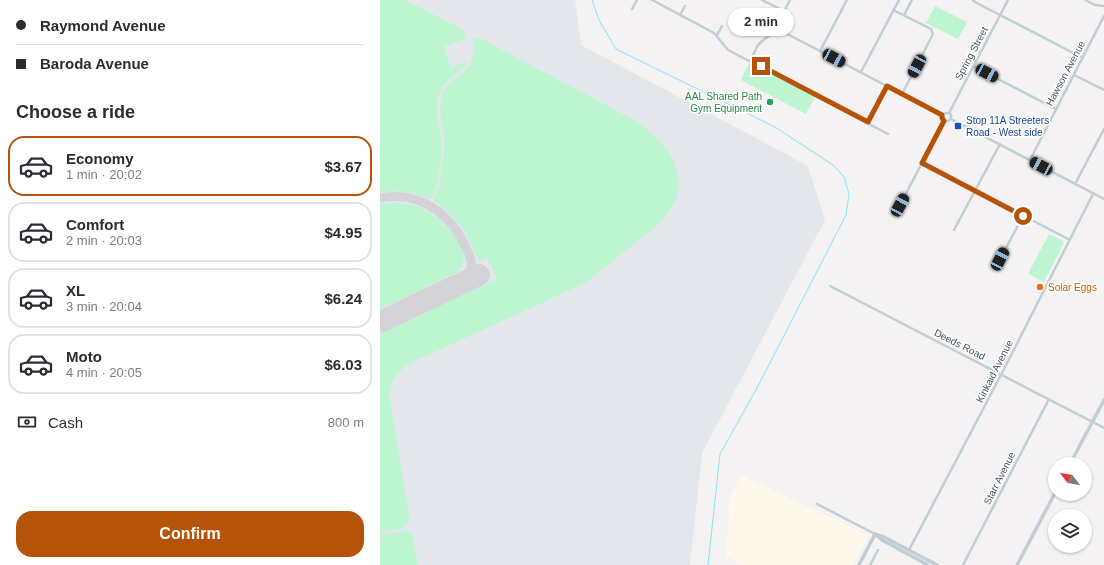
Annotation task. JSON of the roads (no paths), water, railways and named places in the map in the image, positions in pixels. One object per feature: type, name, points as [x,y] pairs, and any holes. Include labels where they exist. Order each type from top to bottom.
[{"type":"street","points":[[632,9],[637,0]]},
{"type":"street","points":[[652,0],[717,35],[728,50],[868,122],[888,134]]},
{"type":"street","points":[[762,0],[784,11]]},
{"type":"street","points":[[750,61],[762,41],[773,33],[790,0]]},
{"type":"street","points":[[820,50],[847,0]]},
{"type":"street","points":[[861,72],[899,0]]},
{"type":"street","points":[[904,15],[912,0]]},
{"type":"street","points":[[973,0],[1083,58]]},
{"type":"street","name":"Spring Street","points":[[948,113],[1008,0]]},
{"type":"street","points":[[1085,0],[1096,5],[1104,6]]},
{"type":"street","points":[[680,15],[686,6]]},
{"type":"street","points":[[893,10],[931,29],[933,34],[902,94]]},
{"type":"street","name":"Hawson Avenue","points":[[1030,160],[1104,16]]},
{"type":"street","points":[[717,35],[722,26]]},
{"type":"street","points":[[776,28],[942,115],[944,121],[900,205]]},
{"type":"street","points":[[974,66],[1056,109]]},
{"type":"street","points":[[1074,75],[1104,90]]},
{"type":"street","points":[[868,122],[887,86]]},
{"type":"street","points":[[942,115],[948,113],[951,115],[951,119],[1104,199]]},
{"type":"street","points":[[944,121],[951,119]]},
{"type":"street","points":[[1075,184],[1104,129]]},
{"type":"street","points":[[954,230],[1000,144]]},
{"type":"street","points":[[922,163],[1070,240]]},
{"type":"street","name":"Kinkaid Avenue","points":[[908,552],[1093,194]]},
{"type":"street","points":[[1000,259],[1023,216]]},
{"type":"street","name":"Deeds Road","points":[[830,286],[1104,428]]},
{"type":"street","name":"Starr Avenue","points":[[963,565],[1049,399]]},
{"type":"street","points":[[1074,457],[1104,400]]},
{"type":"street","points":[[1017,565],[1051,501]]},
{"type":"street","points":[[818,504],[875,534],[884,537],[928,565]]},
{"type":"street","points":[[859,565],[875,534]]},
{"type":"street","points":[[870,565],[878,550]]},
{"type":"street","points":[[908,552],[937,565]]},
{"type":"waterway","points":[[592,0],[599,20],[616,49],[775,127],[833,165],[844,177],[849,194],[846,215],[757,388],[720,454],[708,565]]},
{"type":"place","name":"AAL Shared Path Gym Equipment","points":[[770,102]]},
{"type":"place","name":"Stop 11A Streeters Road - West side","points":[[958,126]]},
{"type":"place","name":"Solar Eggs","points":[[1040,287]]}]
